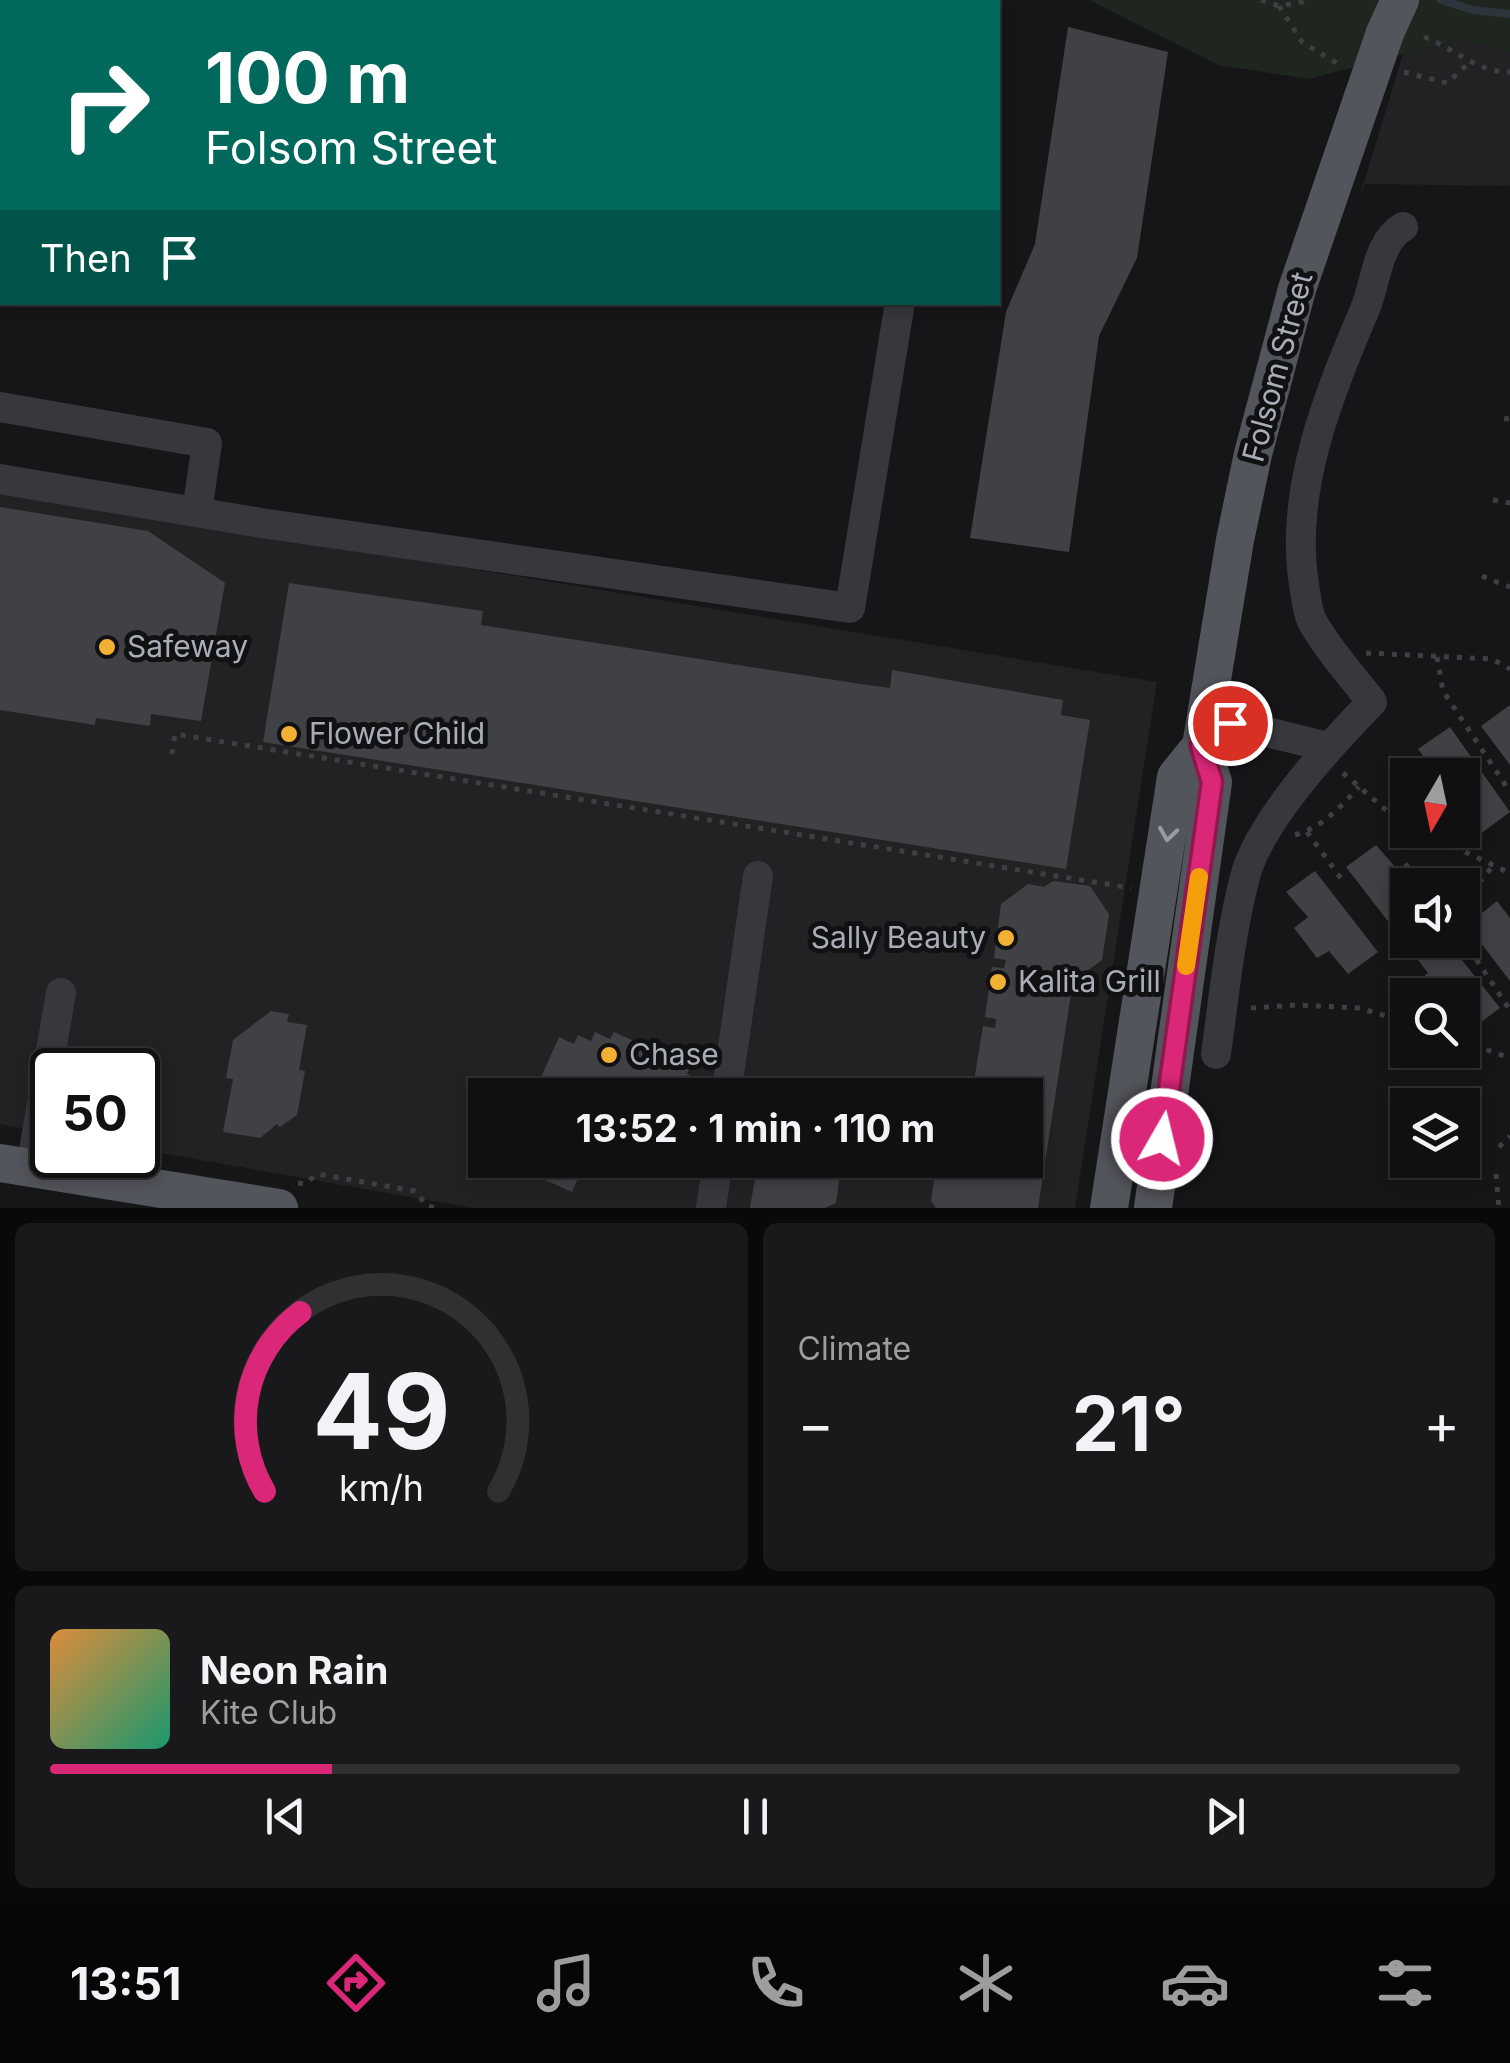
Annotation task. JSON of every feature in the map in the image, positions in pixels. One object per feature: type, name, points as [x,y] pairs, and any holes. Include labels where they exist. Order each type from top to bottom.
[{"type":"main road","name":"Folsom Street","points":[[1153,1208],[1212,782],[1204,732],[1235,540],[1272,376],[1314,235],[1387,72],[1393,16]]},
{"type":"main road","name":"Folsom Street","points":[[1109,1208],[1176,777],[1204,732]]},
{"type":"main road","points":[[16,1165],[279,1208]]},
{"type":"lane","points":[[1216,1054],[1245,874],[1268,831],[1325,751],[1372,702],[1310,618],[1299,553],[1308,472],[1335,380],[1370,299],[1390,236],[1403,227]]},
{"type":"lane","points":[[0,480],[850,608],[900,305]]},
{"type":"lane","points":[[0,407],[207,443],[197,512]]},
{"type":"lane","points":[[1204,732],[1325,751]]},
{"type":"lane","points":[[728,1078],[758,876]]},
{"type":"lane","points":[[16,1165],[61,994]]},
{"type":"lane","points":[[711,1208],[715,1178]]},
{"type":"path","points":[[1262,0],[1278,6],[1312,0]]},
{"type":"path","points":[[1278,6],[1302,42],[1341,66],[1447,82],[1470,62]]},
{"type":"path","points":[[1424,37],[1497,73],[1510,72]]},
{"type":"path","points":[[1493,500],[1510,503]]},
{"type":"path","points":[[1482,576],[1510,587]]},
{"type":"path","points":[[1333,652],[1492,659],[1510,670]]},
{"type":"path","points":[[1437,657],[1443,692],[1510,792]]},
{"type":"path","points":[[172,754],[175,734],[1120,886]]},
{"type":"path","points":[[1325,751],[1358,787],[1390,811]]},
{"type":"path","points":[[1268,831],[1294,836],[1307,832],[1333,815],[1358,787]]},
{"type":"path","points":[[1307,832],[1343,880]]},
{"type":"path","points":[[1457,848],[1510,873]]},
{"type":"path","points":[[1480,881],[1494,865]]},
{"type":"path","points":[[1475,958],[1510,1010]]},
{"type":"path","points":[[1222,1008],[1360,1008],[1390,1018]]},
{"type":"path","points":[[1480,1047],[1510,1058]]},
{"type":"path","points":[[1499,1147],[1510,1136]]},
{"type":"path","points":[[1496,1174],[1499,1208]]},
{"type":"shaded area","points":[[1089,0],[1510,0],[1510,51],[1457,40],[1309,79],[1218,65]]},
{"type":"shaded area","points":[[1510,0],[1510,186],[1365,184],[1358,202],[1406,44]]},
{"type":"shaded area","points":[[0,491],[1157,682],[1075,1208],[473,1208],[160,1153],[160,1048],[30,1048],[30,1130],[0,1124]]},
{"type":"building","points":[[1068,27],[1168,52],[1137,258],[1099,336],[1069,552],[970,538],[1006,312],[1035,244]]},
{"type":"building","name":"Safeway","points":[[0,507],[148,531],[225,583],[201,721],[151,714],[150,726],[96,718],[95,725],[0,710]]},
{"type":"building","points":[[289,583],[483,611],[481,625],[861,684],[890,688],[892,670],[1063,700],[1061,715],[1090,720],[1066,869],[263,742]]},
{"type":"building","points":[[1510,705],[1510,765],[1481,726]]},
{"type":"building","points":[[1450,727],[1472,758],[1425,758],[1418,749]]},
{"type":"building","points":[[1480,770],[1510,812],[1480,834]]},
{"type":"building","points":[[1376,845],[1396,868],[1390,868],[1390,924],[1346,867]]},
{"type":"building","points":[[1315,871],[1378,952],[1348,974],[1329,951],[1317,958],[1294,928],[1308,917],[1286,892]]},
{"type":"building","points":[[1053,881],[1090,886],[1109,914],[1102,960],[1073,981],[1043,1176],[1043,1078],[974,1078],[983,1026],[995,1028],[996,1019],[985,1017],[992,967],[1004,968],[1006,960],[994,958],[1001,904],[1028,884],[1044,887]]},
{"type":"building","points":[[1497,901],[1510,918],[1510,981],[1480,942],[1480,915]]},
{"type":"building","points":[[1416,958],[1460,958],[1476,978],[1422,978],[1428,973]]},
{"type":"building","points":[[1480,983],[1500,1008],[1480,1023]]},
{"type":"building","points":[[271,1011],[289,1014],[287,1022],[307,1025],[299,1070],[305,1071],[297,1115],[260,1138],[223,1132],[233,1079],[226,1078],[233,1040]]},
{"type":"building","name":"Chase","points":[[595,1032],[610,1039],[614,1032],[691,1066],[687,1074],[696,1078],[541,1078],[559,1037],[574,1044],[578,1035],[591,1041]]},
{"type":"building","points":[[541,1178],[578,1178],[572,1192]]},
{"type":"building","points":[[755,1178],[839,1178],[836,1203],[825,1208],[750,1208]]},
{"type":"building","points":[[934,1178],[1043,1178],[1038,1208],[936,1208],[931,1201]]},
{"type":"waterway","points":[[1441,0],[1473,10],[1510,14]]},
{"type":"slow traffic","points":[[1186,966],[1199,877]]},
{"type":"place","name":"Safeway","points":[[107,647]]},
{"type":"place","name":"Flower Child","points":[[289,734]]},
{"type":"place","name":"Sally Beauty","points":[[1006,938]]},
{"type":"place","name":"Kalita Grill","points":[[998,982]]},
{"type":"place","name":"Chase","points":[[609,1055]]},
{"type":"route","points":[[1162,1139],[1212,782],[1201,746],[1206,717],[1230,723]]}]
